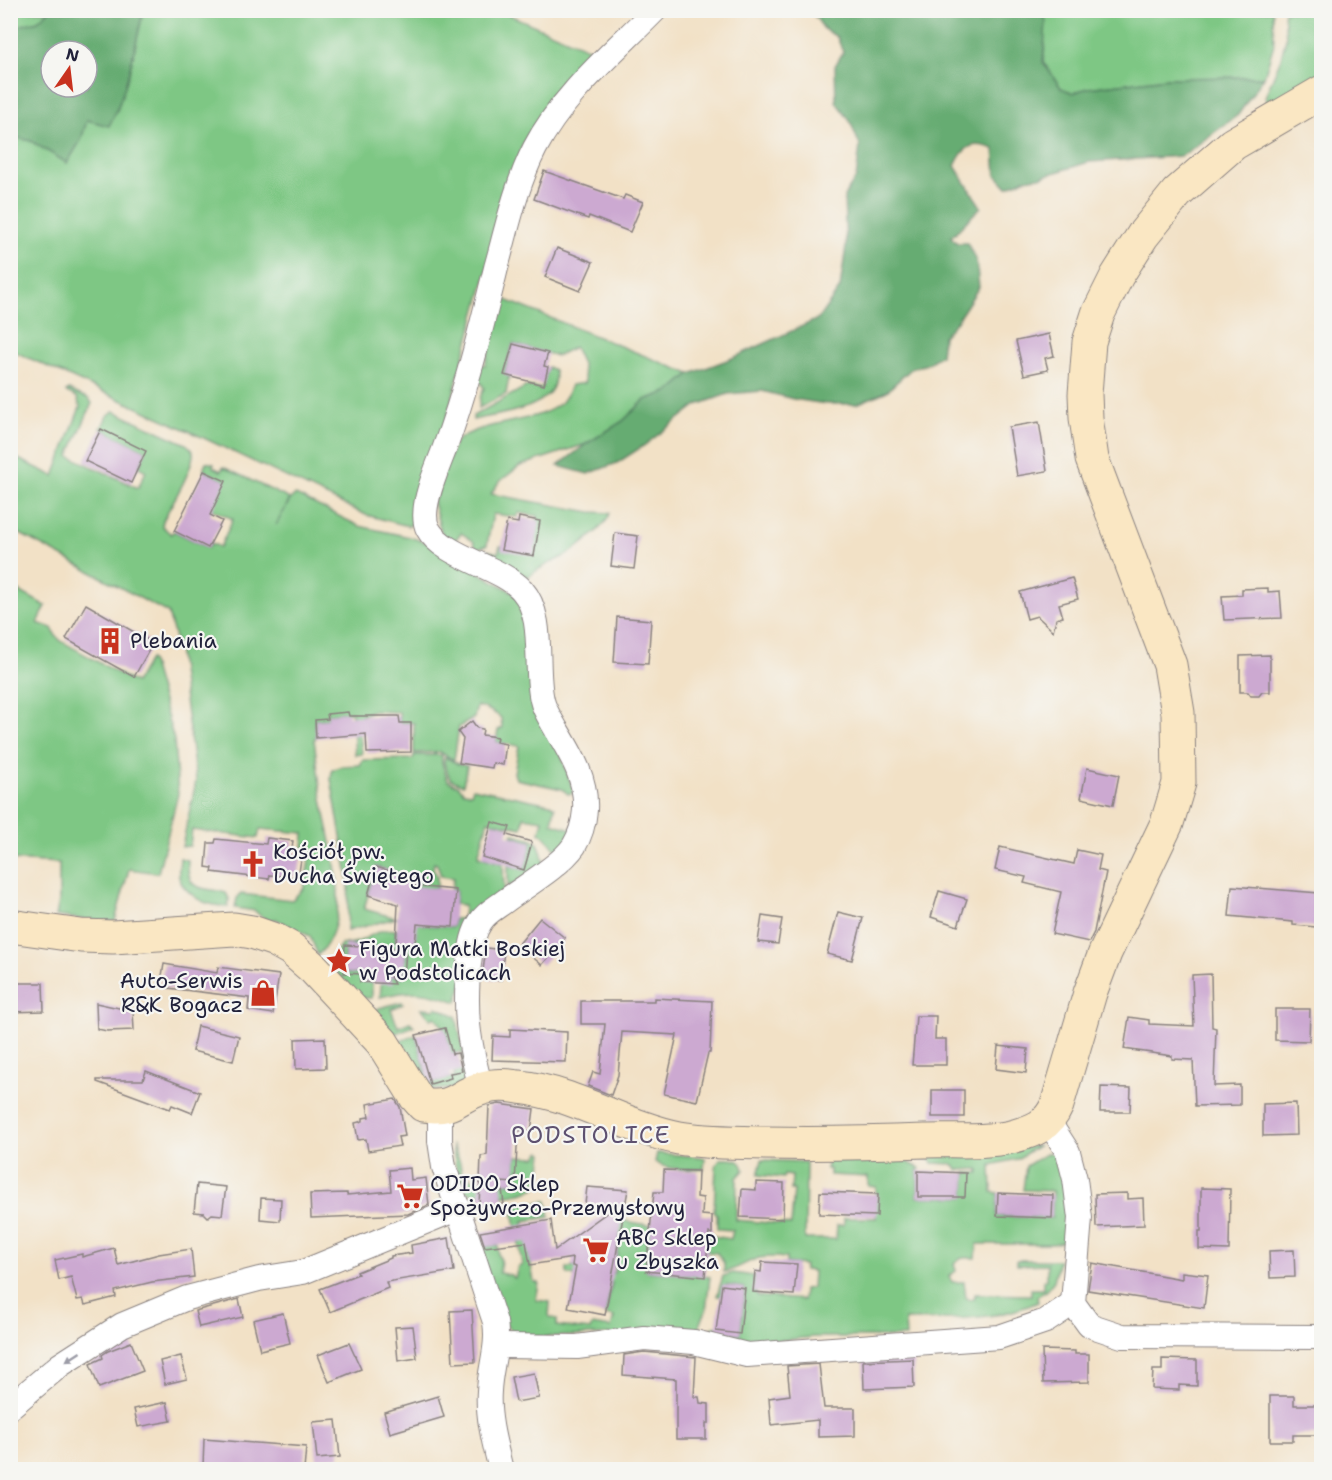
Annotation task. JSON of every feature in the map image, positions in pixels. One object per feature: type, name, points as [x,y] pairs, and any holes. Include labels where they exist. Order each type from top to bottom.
[{"type":"street","points":[[481,1088],[471,1052],[466,1012],[467,981],[474,933],[489,912],[562,858],[574,845],[583,822],[585,797],[583,783],[576,765],[543,705],[532,606],[527,597],[511,581],[460,555],[429,532],[425,522],[430,488],[462,403],[510,214],[534,150],[564,103],[655,10]]},
{"type":"street","points":[[10,926],[81,936],[113,937],[234,929],[275,940],[291,949],[314,969],[382,1042],[423,1105],[440,1106],[460,1100],[481,1088],[495,1085],[523,1087],[561,1097],[647,1129],[679,1137],[723,1142],[874,1143],[996,1139],[1030,1131],[1048,1121],[1057,1105],[1090,993],[1105,954],[1163,832],[1179,783],[1178,713],[1170,665],[1092,459],[1085,394],[1089,342],[1098,314],[1117,276],[1143,235],[1178,193],[1233,144],[1322,92]]},
{"type":"street","points":[[440,1106],[440,1141],[444,1167],[495,1322],[497,1346],[489,1393],[501,1470]]},
{"type":"street","points":[[1048,1121],[1068,1152],[1075,1179],[1080,1218],[1073,1303],[1089,1325],[1122,1336],[1322,1337]]},
{"type":"street","points":[[10,1407],[60,1365],[122,1325],[187,1298],[259,1279],[303,1272],[459,1208]]},
{"type":"street","points":[[497,1346],[577,1347],[644,1338],[694,1342],[747,1355],[988,1338],[999,1337],[1046,1321],[1073,1303]]},
{"type":"green space","points":[[1055,10],[1273,11],[1274,44],[1264,77],[1167,78],[1088,88],[1073,93],[1061,88],[1043,62],[1045,46],[1041,14]]},
{"type":"green space","points":[[10,11],[49,11],[38,21],[11,28]]},
{"type":"green space","points":[[49,11],[139,11],[142,17],[125,86],[109,126],[87,120],[81,140],[67,163],[31,141],[11,136],[11,28],[38,21]]},
{"type":"green space","points":[[139,11],[500,11],[602,54],[534,137],[528,134],[522,147],[418,521],[408,526],[366,515],[11,350],[10,136],[31,141],[67,163],[81,140],[87,120],[117,111],[130,70],[142,17]]},
{"type":"green space","points":[[811,11],[1055,11],[1042,14],[1046,21],[1043,62],[1061,88],[1073,93],[1088,88],[1167,78],[1264,77],[1238,115],[1182,156],[1089,162],[1040,177],[1024,179],[1007,187],[996,175],[994,149],[975,145],[966,149],[955,166],[981,207],[951,237],[957,243],[967,243],[976,259],[979,287],[956,322],[943,336],[941,355],[927,364],[911,369],[887,391],[857,404],[826,404],[762,391],[728,394],[697,405],[645,445],[617,463],[588,474],[558,466],[586,444],[623,421],[645,400],[670,391],[690,374],[735,357],[818,319],[840,288],[846,246],[844,196],[856,178],[860,146],[850,121],[836,102],[835,66],[843,52],[837,37],[824,29]]},
{"type":"green space","points":[[1284,11],[1321,11],[1321,80],[1276,104],[1268,103],[1265,97],[1281,58],[1286,38]]},
{"type":"green space","points":[[496,296],[690,374],[670,391],[645,400],[623,421],[586,444],[520,466],[499,482],[491,494],[591,512],[610,513],[599,529],[570,553],[528,577],[480,553],[487,550],[498,553],[500,546],[533,551],[538,516],[519,513],[517,517],[493,514],[487,545],[477,549],[473,541],[461,533],[452,544],[442,534],[433,503],[455,442],[481,429],[551,410],[562,402],[571,385],[585,383],[582,364],[574,347],[557,356],[513,344],[504,374],[509,377],[506,394],[479,408],[484,388],[481,383],[475,381],[480,364],[485,365],[490,347],[484,346]]},
{"type":"green space","points":[[548,367],[554,370],[554,383],[549,393],[539,401],[512,412],[473,420],[473,416],[527,386],[542,389]]},
{"type":"green space","points":[[69,390],[89,399],[92,403],[69,456],[138,488],[146,471],[139,467],[146,451],[101,429],[107,416],[114,411],[186,444],[191,449],[193,455],[189,471],[163,521],[162,526],[171,534],[174,531],[208,548],[211,543],[220,547],[233,519],[196,502],[192,495],[225,481],[204,471],[206,462],[214,464],[213,467],[221,471],[223,467],[290,499],[276,525],[292,497],[296,495],[359,526],[410,537],[430,544],[521,597],[559,748],[574,793],[568,794],[562,789],[516,779],[514,773],[519,746],[496,742],[498,730],[502,728],[501,718],[477,706],[474,718],[459,727],[454,760],[440,752],[414,753],[414,723],[400,723],[399,712],[371,711],[361,716],[359,724],[362,754],[355,755],[352,712],[328,714],[328,719],[315,720],[316,738],[314,739],[337,882],[336,923],[329,940],[318,955],[310,936],[276,919],[264,918],[255,911],[235,908],[237,898],[241,894],[292,900],[304,888],[310,855],[303,847],[304,833],[260,829],[258,838],[192,830],[190,846],[182,847],[196,781],[178,649],[168,613],[11,529],[10,455],[54,476],[80,407],[77,397],[66,392]]},
{"type":"green space","points":[[10,586],[46,606],[38,623],[52,628],[61,641],[135,683],[150,659],[152,663],[174,740],[178,794],[158,873],[129,869],[115,921],[56,916],[59,901],[59,863],[11,860]]},
{"type":"green space","points":[[414,755],[442,755],[448,781],[459,786],[464,792],[471,793],[473,788],[550,804],[555,807],[552,823],[571,829],[578,819],[560,853],[540,832],[543,820],[524,817],[522,828],[488,821],[478,856],[503,864],[504,889],[489,905],[457,1002],[419,992],[380,997],[382,976],[404,977],[406,949],[345,945],[343,973],[361,974],[360,982],[372,982],[372,998],[359,998],[331,966],[334,954],[342,944],[355,943],[391,929],[396,930],[396,942],[415,944],[416,932],[407,926],[422,923],[453,927],[454,919],[463,919],[464,905],[455,904],[456,890],[452,890],[453,878],[441,876],[437,864],[434,863],[433,868],[437,876],[437,888],[412,890],[415,878],[376,867],[364,909],[396,918],[347,931],[349,882],[331,779],[332,770],[342,766],[360,765],[363,760],[413,759]]},
{"type":"green space","points":[[445,757],[467,766],[463,785],[450,779],[444,763]]},
{"type":"green space","points":[[513,834],[529,838],[537,843],[545,867],[508,887],[508,865],[524,870],[532,842],[512,836]]},
{"type":"green space","points":[[180,858],[188,860],[188,871],[193,884],[197,887],[226,893],[229,899],[228,907],[205,902],[186,889],[179,877]]},
{"type":"green space","points":[[402,1002],[403,1004],[391,1009],[398,1027],[410,1022],[414,1026],[391,1035],[374,1012],[379,1008]]},
{"type":"green space","points":[[436,1007],[456,1016],[470,1082],[458,1088],[430,1090],[400,1041],[416,1035],[429,1084],[455,1077],[454,1072],[465,1070],[462,1052],[450,1054],[448,1039],[442,1025],[435,1017],[431,1019],[421,1008],[435,1009]]},
{"type":"green space","points":[[452,1144],[460,1162],[462,1175],[480,1182],[515,1183],[516,1156],[536,1157],[540,1152],[543,1153],[540,1176],[538,1176],[535,1188],[496,1196],[485,1196],[466,1191],[459,1186]]},
{"type":"green space","points":[[1038,1146],[1017,1159],[991,1165],[992,1192],[998,1193],[997,1216],[1052,1218],[1053,1191],[1023,1190],[1026,1166],[1047,1153],[1055,1153],[1072,1180],[1066,1241],[1053,1244],[977,1244],[976,1258],[956,1261],[954,1263],[956,1271],[949,1276],[952,1282],[964,1282],[966,1298],[971,1299],[975,1297],[975,1294],[1031,1295],[1031,1289],[1043,1289],[1043,1280],[1047,1279],[1047,1264],[1017,1265],[1017,1260],[1059,1260],[1054,1281],[1045,1292],[1037,1297],[1038,1302],[1006,1313],[972,1318],[905,1320],[906,1337],[814,1337],[774,1341],[753,1346],[708,1334],[714,1326],[717,1326],[716,1331],[740,1334],[745,1288],[726,1285],[724,1297],[717,1296],[723,1276],[733,1273],[754,1276],[754,1281],[757,1281],[755,1293],[758,1296],[803,1300],[804,1289],[812,1288],[813,1271],[804,1270],[804,1265],[786,1263],[786,1258],[763,1257],[724,1272],[724,1263],[717,1253],[649,1246],[646,1271],[710,1277],[706,1310],[698,1331],[518,1338],[504,1322],[479,1248],[498,1245],[498,1255],[501,1260],[499,1273],[515,1278],[518,1267],[522,1265],[512,1204],[547,1201],[550,1217],[523,1221],[534,1282],[539,1283],[536,1300],[550,1302],[549,1317],[557,1319],[557,1326],[590,1330],[592,1325],[611,1328],[614,1317],[605,1315],[612,1283],[570,1275],[567,1273],[567,1268],[572,1266],[614,1273],[620,1235],[607,1218],[731,1239],[733,1230],[717,1229],[717,1215],[714,1212],[716,1166],[720,1159],[732,1159],[743,1166],[744,1170],[737,1178],[736,1220],[791,1225],[794,1190],[791,1190],[792,1176],[784,1175],[783,1178],[758,1175],[762,1160],[806,1162],[805,1239],[836,1239],[837,1225],[844,1225],[844,1218],[876,1218],[876,1187],[868,1186],[868,1177],[830,1175],[830,1169],[826,1169],[828,1158],[894,1156],[920,1168],[918,1197],[965,1197],[966,1173],[979,1173],[979,1169],[958,1170],[952,1164],[932,1163],[931,1160],[915,1157]]},
{"type":"green space","points":[[657,1153],[705,1158],[704,1169],[678,1169],[660,1165],[655,1162]]},
{"type":"building","points":[[544,171],[623,199],[625,195],[643,202],[630,232],[589,216],[588,219],[534,199]]},
{"type":"building","points":[[557,248],[593,262],[580,291],[545,277]]},
{"type":"building","points":[[1049,334],[1054,356],[1045,358],[1048,370],[1024,375],[1016,341]]},
{"type":"building","points":[[513,344],[548,353],[544,366],[548,367],[544,385],[504,375]]},
{"type":"building","points":[[1039,422],[1047,471],[1017,476],[1009,427]]},
{"type":"building","points":[[101,429],[146,451],[131,483],[85,461]]},
{"type":"building","points":[[204,471],[226,481],[210,515],[222,521],[208,548],[174,531]]},
{"type":"building","points":[[519,517],[540,521],[534,556],[501,550],[507,521],[518,523]]},
{"type":"building","points":[[615,533],[638,536],[634,569],[611,566]]},
{"type":"building","points":[[1072,578],[1078,599],[1059,604],[1063,617],[1056,619],[1053,631],[1037,616],[1027,619],[1020,592]]},
{"type":"building","points":[[1268,588],[1268,592],[1280,591],[1282,618],[1224,620],[1222,596],[1242,595],[1242,589]]},
{"type":"building","name":"Plebania","points":[[86,604],[153,643],[134,677],[66,639]]},
{"type":"building","points":[[617,617],[651,620],[648,664],[614,662]]},
{"type":"building","points":[[1270,655],[1270,692],[1251,696],[1248,692],[1240,692],[1240,656]]},
{"type":"building","points":[[348,712],[349,716],[399,716],[400,723],[411,723],[411,752],[367,753],[366,734],[316,738],[315,720],[328,719],[327,714]]},
{"type":"building","points":[[472,721],[477,728],[483,729],[482,735],[497,737],[496,742],[506,744],[503,765],[493,763],[492,768],[459,763],[463,739],[458,732]]},
{"type":"building","points":[[1087,768],[1119,775],[1113,805],[1081,798]]},
{"type":"building","points":[[492,822],[510,827],[507,835],[532,842],[524,870],[482,857]]},
{"type":"building","name":"Kościół pw. Ducha Świętego","points":[[267,838],[293,841],[292,849],[301,859],[299,872],[292,877],[270,875],[269,879],[212,872],[213,868],[206,867],[208,843],[215,843],[216,839],[266,844]]},
{"type":"building","points":[[1000,847],[1074,864],[1077,850],[1101,855],[1098,870],[1106,872],[1094,932],[1089,942],[1052,934],[1061,892],[1024,883],[1026,877],[995,870]]},
{"type":"building","points":[[376,867],[416,878],[413,886],[456,890],[453,927],[417,924],[415,944],[396,942],[398,904],[368,895]]},
{"type":"building","points":[[1232,886],[1319,893],[1316,927],[1293,925],[1293,922],[1229,916]]},
{"type":"building","points":[[939,891],[967,899],[958,926],[931,917]]},
{"type":"building","points":[[838,912],[863,918],[852,960],[827,954]]},
{"type":"building","points":[[762,916],[782,919],[778,944],[758,942]]},
{"type":"building","points":[[540,918],[565,938],[542,965],[518,945]]},
{"type":"building","points":[[345,945],[406,949],[404,977],[390,976],[394,984],[360,982],[361,974],[344,973]]},
{"type":"building","points":[[486,948],[504,950],[501,980],[482,978]]},
{"type":"building","points":[[164,964],[217,973],[218,967],[279,975],[273,1014],[248,1010],[249,998],[160,987]]},
{"type":"building","points":[[1211,974],[1212,1027],[1216,1028],[1214,1086],[1240,1085],[1240,1105],[1195,1106],[1193,1060],[1172,1059],[1172,1056],[1124,1049],[1129,1017],[1149,1020],[1149,1024],[1194,1026],[1192,975]]},
{"type":"building","points":[[10,983],[43,983],[44,1011],[10,1012]]},
{"type":"building","points":[[654,998],[712,1001],[710,1053],[708,1053],[697,1101],[664,1094],[677,1035],[622,1032],[618,1075],[611,1095],[588,1086],[593,1072],[600,1074],[605,1024],[581,1024],[581,1001],[654,1001]]},
{"type":"building","points":[[96,1003],[133,1011],[134,1030],[97,1029]]},
{"type":"building","points":[[1275,1009],[1310,1009],[1309,1041],[1275,1040]]},
{"type":"building","points":[[916,1016],[936,1016],[935,1039],[946,1039],[946,1065],[912,1065]]},
{"type":"building","points":[[197,1026],[239,1036],[233,1061],[192,1051]]},
{"type":"building","points":[[445,1028],[452,1054],[458,1053],[462,1071],[450,1073],[451,1078],[430,1084],[416,1035]]},
{"type":"building","points":[[510,1029],[567,1032],[566,1062],[492,1060],[493,1036],[510,1037]]},
{"type":"building","points":[[325,1038],[326,1068],[296,1069],[295,1039]]},
{"type":"building","points":[[998,1046],[1028,1049],[1026,1073],[996,1069]]},
{"type":"building","points":[[146,1071],[200,1092],[192,1113],[172,1105],[170,1109],[97,1082],[97,1080],[143,1080]]},
{"type":"building","points":[[1101,1087],[1131,1088],[1130,1112],[1100,1112]]},
{"type":"building","points":[[932,1090],[964,1090],[964,1117],[932,1117]]},
{"type":"building","points":[[395,1099],[400,1107],[405,1136],[398,1137],[400,1146],[368,1151],[366,1139],[358,1140],[355,1123],[369,1117],[367,1104]]},
{"type":"building","points":[[1296,1103],[1297,1135],[1263,1136],[1263,1104]]},
{"type":"building","points":[[499,1104],[534,1109],[531,1132],[518,1130],[515,1183],[501,1182],[504,1204],[479,1207],[481,1156],[487,1155],[489,1106]]},
{"type":"building","points":[[410,1168],[411,1180],[426,1178],[429,1205],[408,1214],[311,1218],[310,1194],[347,1193],[347,1195],[391,1191],[389,1170]]},
{"type":"building","points":[[664,1170],[698,1171],[697,1197],[703,1198],[702,1215],[712,1216],[712,1234],[709,1233],[705,1277],[646,1271],[654,1192],[663,1192]]},
{"type":"building","points":[[918,1171],[966,1173],[965,1197],[918,1197]]},
{"type":"building","points":[[756,1182],[784,1183],[783,1219],[740,1217],[742,1189],[756,1190]]},
{"type":"building","points":[[197,1184],[226,1187],[222,1215],[212,1214],[208,1217],[204,1213],[194,1212]]},
{"type":"building","points":[[587,1187],[628,1190],[605,1315],[568,1308],[576,1267],[572,1266],[573,1258],[530,1265],[526,1242],[485,1247],[480,1232],[551,1220],[555,1250],[616,1206],[585,1204]]},
{"type":"building","points":[[1201,1188],[1230,1189],[1229,1250],[1199,1249]]},
{"type":"building","points":[[820,1192],[878,1194],[877,1216],[819,1214]]},
{"type":"building","points":[[998,1193],[1053,1195],[1052,1218],[997,1216]]},
{"type":"building","points":[[1127,1193],[1127,1199],[1143,1198],[1144,1225],[1096,1227],[1095,1194]]},
{"type":"building","points":[[261,1198],[281,1199],[280,1221],[260,1219]]},
{"type":"building","points":[[449,1238],[454,1271],[386,1282],[388,1288],[330,1312],[320,1289],[358,1274],[357,1272],[391,1258],[391,1256],[412,1253],[411,1245]]},
{"type":"building","points":[[114,1248],[118,1265],[159,1254],[191,1249],[194,1277],[152,1282],[115,1291],[116,1297],[85,1305],[83,1299],[77,1300],[71,1277],[59,1280],[55,1260],[82,1254],[82,1257]]},
{"type":"building","points":[[1294,1250],[1295,1277],[1270,1278],[1269,1251]]},
{"type":"building","points":[[762,1262],[797,1264],[794,1295],[753,1292],[755,1271],[761,1272]]},
{"type":"building","points":[[1092,1263],[1182,1279],[1182,1272],[1208,1275],[1204,1308],[1088,1290]]},
{"type":"building","points":[[722,1285],[745,1288],[740,1334],[716,1331]]},
{"type":"building","points":[[239,1299],[243,1317],[199,1327],[195,1311]]},
{"type":"building","points":[[472,1310],[475,1362],[453,1363],[450,1311]]},
{"type":"building","points":[[283,1313],[290,1343],[260,1350],[253,1320]]},
{"type":"building","points":[[413,1326],[417,1358],[398,1361],[395,1327]]},
{"type":"building","points":[[131,1342],[143,1371],[99,1388],[90,1364],[103,1358],[102,1355],[108,1351]]},
{"type":"building","points":[[349,1343],[361,1369],[329,1382],[318,1355]]},
{"type":"building","points":[[1042,1350],[1075,1351],[1075,1354],[1089,1354],[1089,1382],[1043,1383]]},
{"type":"building","points":[[644,1352],[696,1357],[694,1397],[699,1397],[700,1403],[709,1404],[706,1439],[676,1439],[676,1379],[623,1375],[624,1355]]},
{"type":"building","points":[[181,1356],[187,1379],[165,1384],[160,1361]]},
{"type":"building","points":[[913,1359],[914,1387],[864,1389],[863,1361]]},
{"type":"building","points":[[1162,1359],[1197,1360],[1197,1386],[1179,1385],[1179,1390],[1152,1389],[1153,1370],[1162,1370]]},
{"type":"building","points":[[819,1364],[824,1408],[855,1408],[855,1436],[818,1437],[818,1420],[771,1425],[769,1398],[790,1395],[787,1366]]},
{"type":"building","points":[[534,1373],[539,1398],[516,1402],[511,1377]]},
{"type":"building","points":[[438,1396],[444,1417],[390,1433],[384,1412]]},
{"type":"building","points":[[1270,1396],[1294,1396],[1294,1405],[1322,1405],[1322,1435],[1293,1435],[1293,1441],[1270,1441]]},
{"type":"building","points":[[167,1402],[171,1421],[138,1427],[134,1409]]},
{"type":"building","points":[[336,1420],[340,1457],[317,1459],[313,1422]]},
{"type":"building","points":[[204,1439],[306,1447],[304,1470],[230,1470],[203,1467]]},
{"type":"place","name":"Plebania","points":[[110,641]]},
{"type":"place","name":"Kościół pw. Ducha Świętego","points":[[253,864]]},
{"type":"place","name":"Figura Matki Boskiej w Podstolicach","points":[[339,961]]},
{"type":"place","name":"Auto-Serwis R&K Bogacz","points":[[263,993]]},
{"type":"place","name":"ODIDO Sklep Spożywczo-Przemysłowy","points":[[410,1196]]},
{"type":"place","name":"ABC Sklep u Zbyszka","points":[[596,1250]]},
{"type":"district","name":"PODSTOLICE","points":[[591,1135]]}]
